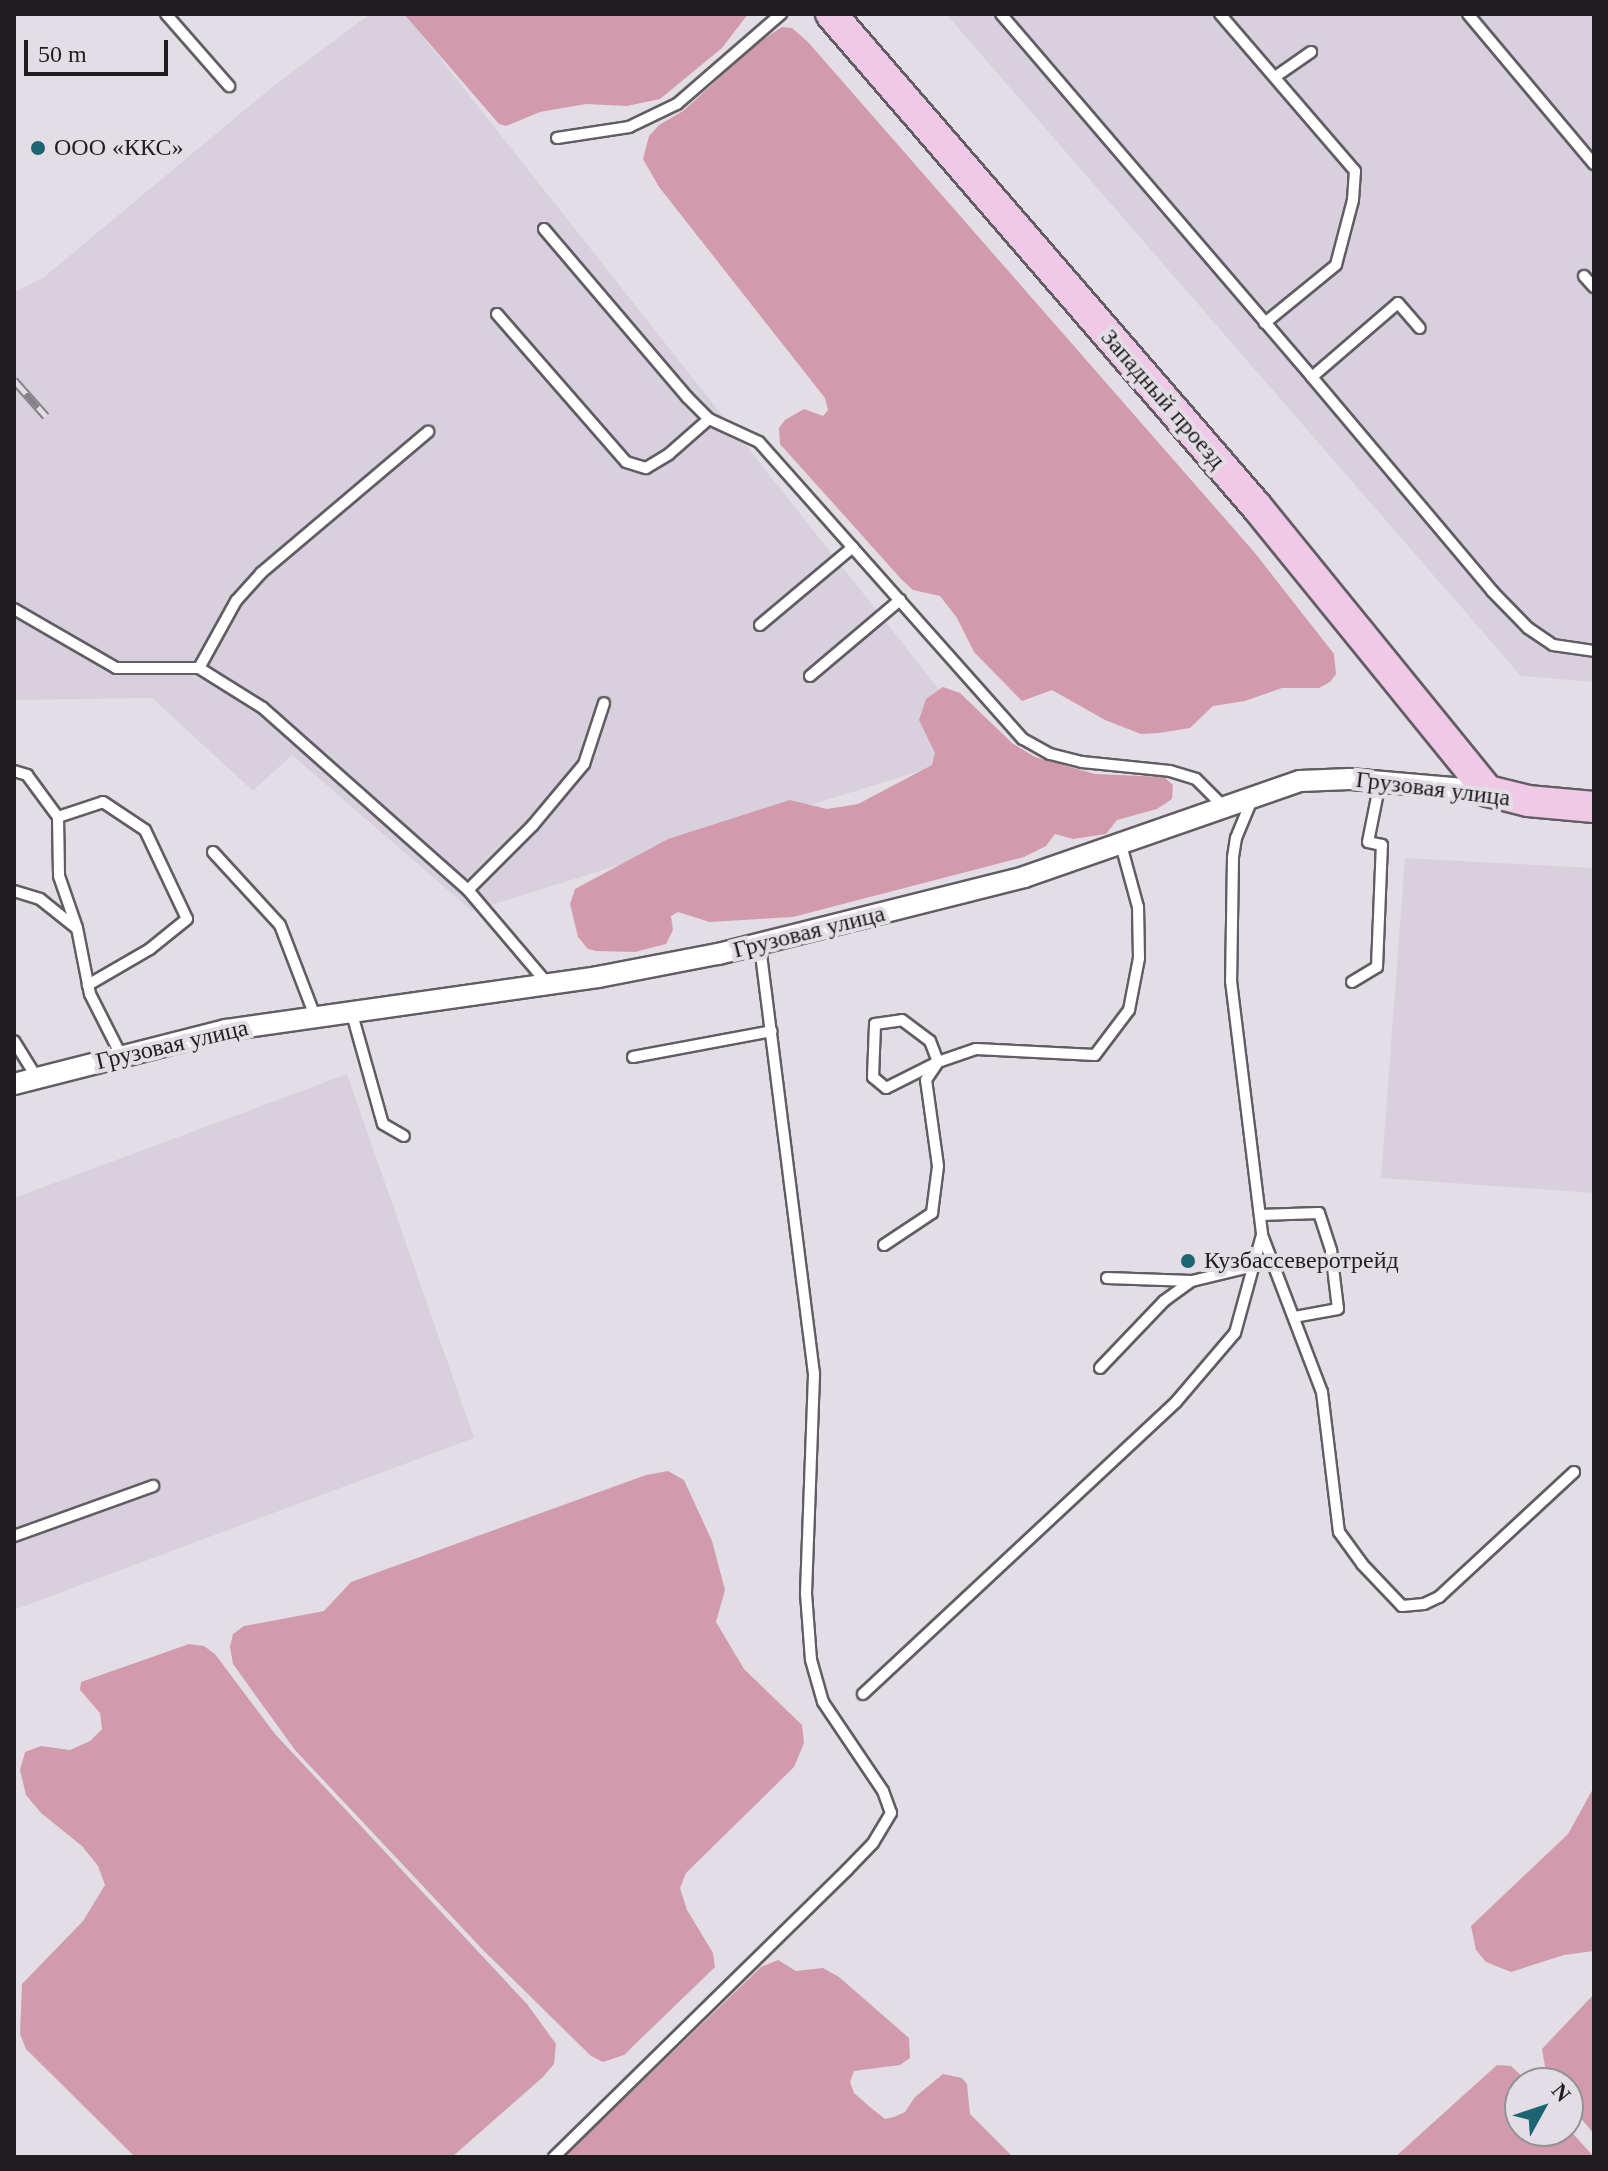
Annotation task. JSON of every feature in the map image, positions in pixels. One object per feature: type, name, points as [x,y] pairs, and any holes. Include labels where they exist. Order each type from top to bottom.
[{"type":"main road","name":"Западный проезд","points":[[831,14],[1257,507],[1488,791]]},
{"type":"main road","name":"Грузовая улица","points":[[1488,791],[1528,801],[1594,807]]},
{"type":"street","name":"Грузовая улица","points":[[14,1084],[226,1030],[315,1016],[352,1014],[670,965],[760,944],[927,904],[1121,845],[1254,795],[1316,778],[1488,791]]},
{"type":"lane","points":[[166,14],[229,86]]},
{"type":"lane","points":[[557,138],[629,127],[677,104],[781,14]]},
{"type":"lane","points":[[1001,14],[1492,591],[1528,628],[1553,645],[1594,651]]},
{"type":"lane","points":[[1220,14],[1355,171],[1353,200],[1336,265],[1265,323]]},
{"type":"lane","points":[[1468,14],[1594,164]]},
{"type":"lane","points":[[1275,77],[1311,52]]},
{"type":"lane","points":[[544,229],[709,419],[759,442],[1023,739],[1050,754],[1082,762],[1170,771],[1196,779],[1224,807]]},
{"type":"lane","points":[[1584,276],[1594,287]]},
{"type":"lane","points":[[1312,377],[1398,303],[1420,328]]},
{"type":"lane","points":[[497,314],[626,462],[646,468],[669,454],[709,419]]},
{"type":"lane","points":[[199,668],[236,601],[261,573],[428,432]]},
{"type":"lane","points":[[760,625],[853,547]]},
{"type":"lane","points":[[810,676],[900,600]]},
{"type":"lane","points":[[14,609],[116,668],[199,668],[263,708],[468,890],[547,983]]},
{"type":"lane","points":[[468,890],[533,825],[584,764],[604,703]]},
{"type":"lane","points":[[14,771],[27,775],[58,817],[59,876],[77,928],[88,985],[121,1055]]},
{"type":"lane","points":[[1352,982],[1377,967],[1382,845],[1368,842],[1380,782]]},
{"type":"lane","points":[[1254,795],[1236,838],[1233,858],[1231,981],[1262,1235],[1322,1392],[1339,1532],[1362,1564],[1402,1606],[1424,1604],[1439,1597],[1574,1472]]},
{"type":"lane","points":[[58,817],[103,802],[145,830],[187,919],[150,949],[88,985]]},
{"type":"lane","points":[[938,1062],[930,1041],[902,1020],[875,1024],[873,1077],[886,1088],[938,1062],[976,1049],[1095,1055],[1129,1010],[1139,958],[1138,907],[1121,845]]},
{"type":"lane","points":[[213,852],[280,925],[315,1016]]},
{"type":"lane","points":[[14,891],[40,899],[77,928]]},
{"type":"lane","points":[[554,2157],[847,1870],[873,1843],[891,1813],[883,1791],[823,1702],[811,1660],[806,1593],[814,1374],[760,944]]},
{"type":"lane","points":[[352,1014],[383,1124],[404,1136]]},
{"type":"lane","points":[[633,1057],[772,1031]]},
{"type":"lane","points":[[14,1041],[37,1078]]},
{"type":"lane","points":[[884,1245],[932,1213],[938,1166],[926,1080],[938,1062]]},
{"type":"lane","points":[[1260,1215],[1319,1213],[1331,1251],[1338,1309],[1294,1317]]},
{"type":"lane","points":[[863,1694],[1176,1402],[1235,1333],[1262,1235]]},
{"type":"lane","points":[[1107,1278],[1192,1281],[1254,1266]]},
{"type":"lane","points":[[1100,1368],[1164,1301],[1192,1281]]},
{"type":"lane","points":[[14,1536],[153,1486]]},
{"type":"shaded area","points":[[370,14],[405,14],[987,750],[472,911],[292,755],[253,791],[152,698],[14,700],[14,292],[43,278],[271,88]]},
{"type":"shaded area","points":[[404,14],[748,14],[722,48],[660,99],[627,106],[586,104],[540,112],[506,126],[499,124]]},
{"type":"shaded area","points":[[946,14],[1594,14],[1594,682],[1521,676]]},
{"type":"shaded area","points":[[782,27],[792,28],[808,42],[1255,553],[1334,654],[1336,674],[1330,682],[1319,688],[1282,688],[1245,701],[1213,706],[1190,728],[1159,733],[1141,734],[1105,720],[1052,690],[1022,701],[974,652],[957,618],[940,596],[913,590],[902,580],[780,444],[779,428],[785,420],[804,409],[823,416],[828,410],[825,398],[659,187],[643,159],[649,136],[659,125],[683,111],[759,42]]},
{"type":"shaded area","points":[[943,687],[960,693],[1012,743],[1035,757],[1095,774],[1164,777],[1173,785],[1172,799],[1157,809],[1117,820],[1106,834],[1073,839],[1055,834],[1046,846],[1024,857],[793,917],[710,922],[678,912],[671,916],[673,930],[666,944],[635,952],[588,949],[578,937],[570,904],[575,889],[668,839],[790,800],[827,809],[858,804],[932,765],[935,753],[919,720],[926,699]]},
{"type":"shaded area","points":[[1405,858],[1594,868],[1594,1193],[1381,1178]]},
{"type":"shaded area","points":[[347,1074],[474,1438],[14,1610],[14,1198]]},
{"type":"shaded area","points":[[668,1471],[684,1480],[712,1541],[725,1590],[716,1622],[744,1669],[802,1725],[804,1743],[794,1767],[686,1873],[680,1888],[687,1910],[713,1953],[715,1967],[624,2055],[603,2062],[591,2056],[484,1951],[295,1750],[233,1664],[230,1647],[233,1634],[244,1626],[324,1611],[351,1582],[646,1475]]},
{"type":"shaded area","points":[[189,1644],[204,1646],[215,1654],[275,1734],[527,2004],[556,2044],[554,2064],[543,2077],[452,2157],[135,2157],[26,2049],[20,2034],[22,1984],[83,1921],[105,1885],[98,1866],[82,1846],[41,1813],[26,1795],[20,1770],[25,1752],[41,1746],[70,1750],[90,1741],[102,1729],[100,1713],[80,1690],[81,1682]]},
{"type":"shaded area","points":[[1594,1787],[1594,1951],[1564,1955],[1511,1972],[1486,1962],[1476,1950],[1471,1926],[1568,1834]]},
{"type":"shaded area","points":[[778,1960],[796,1971],[823,1968],[839,1977],[909,2038],[910,2058],[900,2065],[854,2071],[850,2082],[854,2093],[870,2107],[885,2119],[894,2117],[905,2112],[915,2097],[943,2074],[962,2078],[967,2084],[970,2114],[1013,2157],[564,2157],[761,1967]]},
{"type":"shaded area","points":[[1594,1994],[1594,2134],[1584,2122],[1584,2067],[1545,2067],[1542,2049]]},
{"type":"shaded area","points":[[1497,2065],[1512,2067],[1504,2067],[1504,2147],[1584,2146],[1594,2157],[1395,2157]]},
{"type":"railway","points":[[14,380],[46,416]]},
{"type":"place","name":"ООО «ККС»","points":[[38,148]]},
{"type":"place","name":"Кузбассеверотрейд","points":[[1188,1261]]}]
